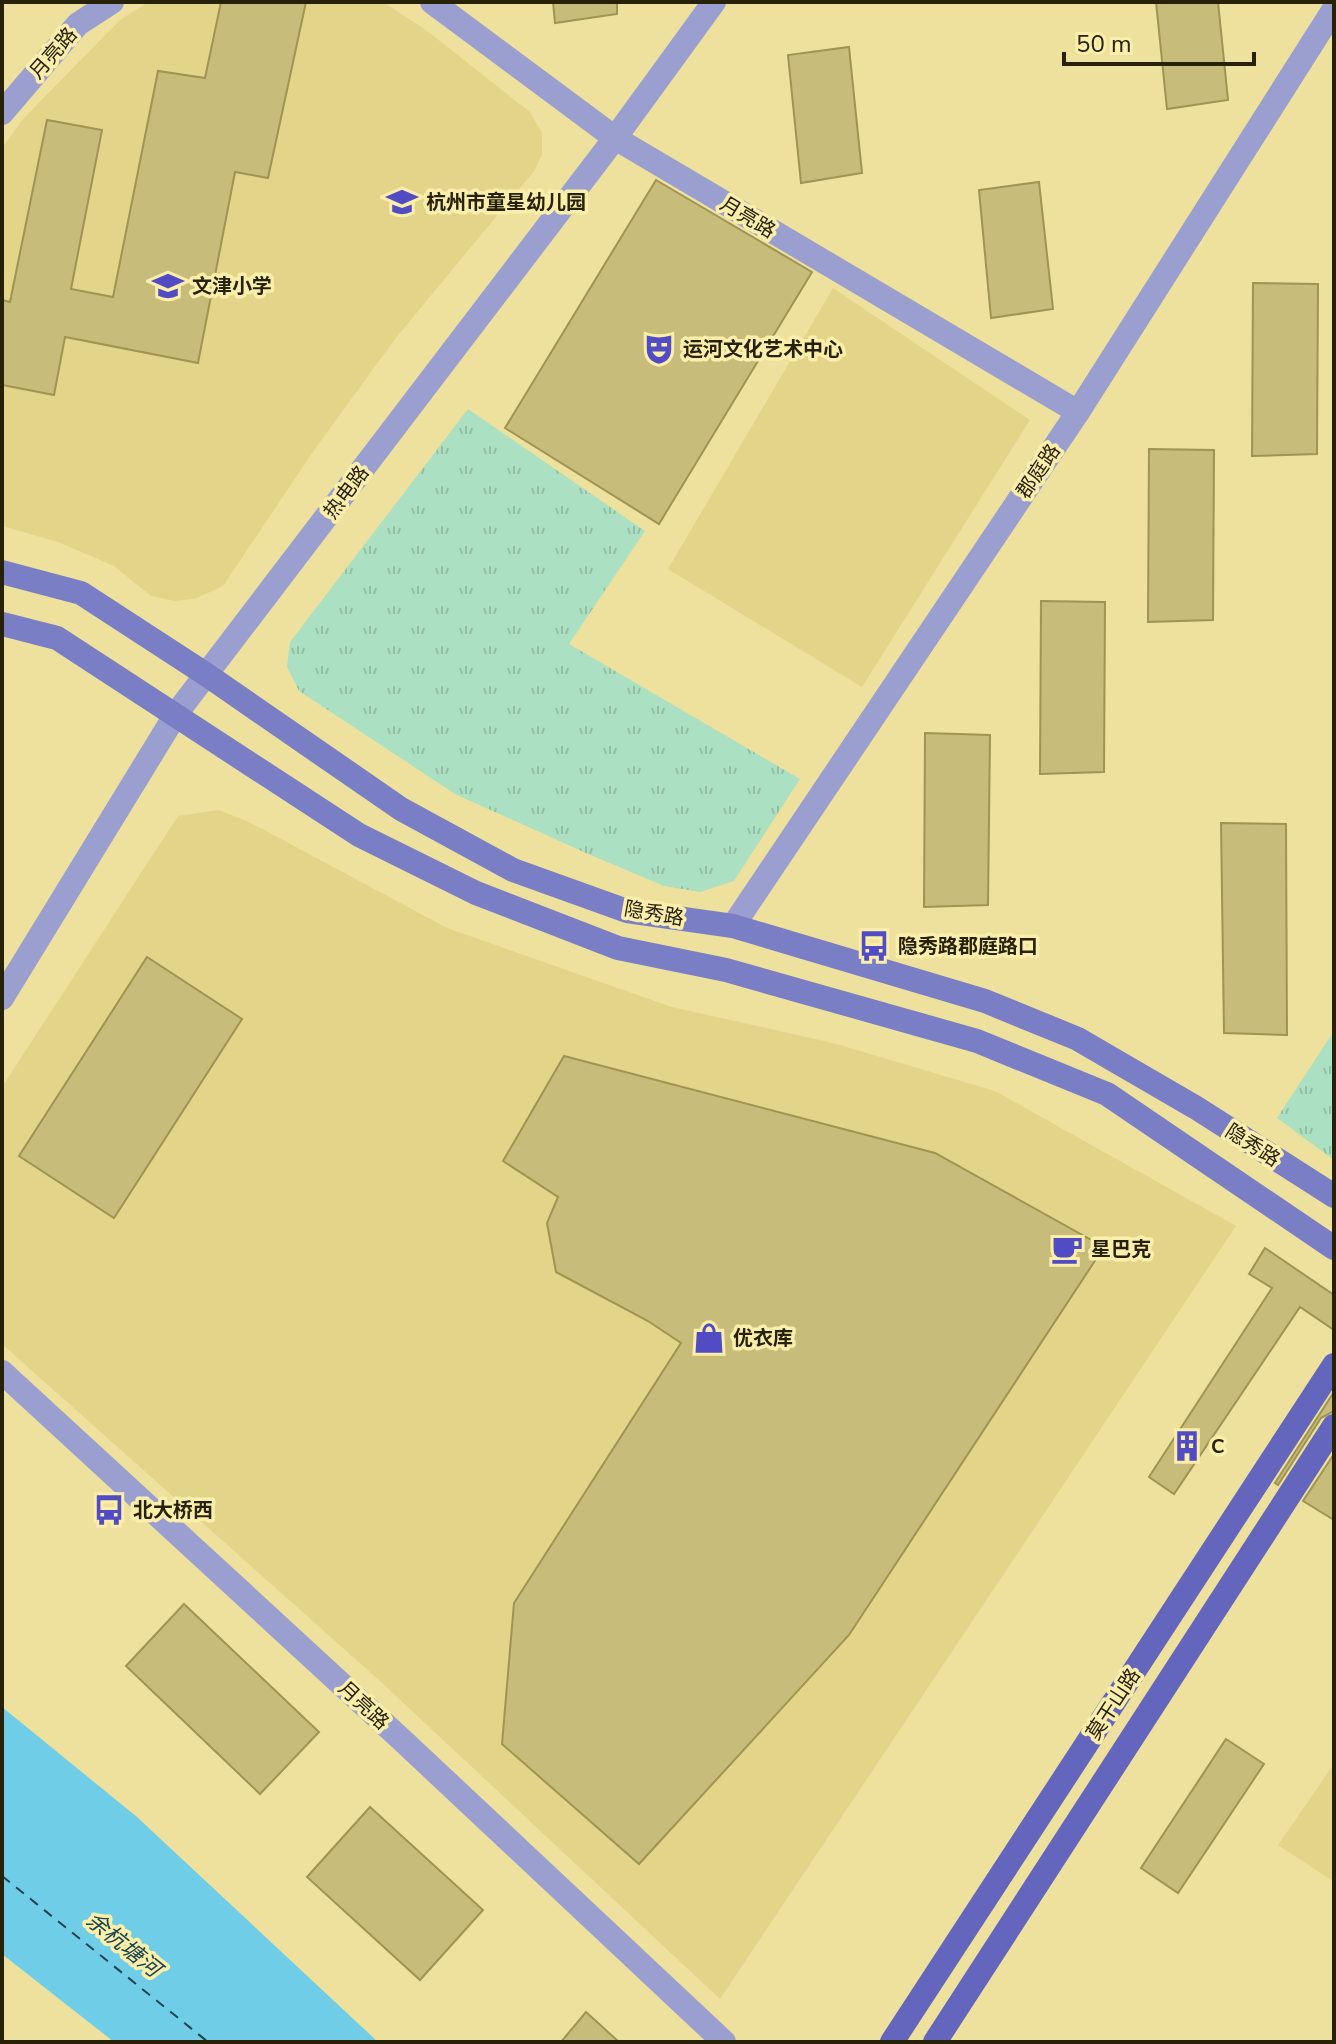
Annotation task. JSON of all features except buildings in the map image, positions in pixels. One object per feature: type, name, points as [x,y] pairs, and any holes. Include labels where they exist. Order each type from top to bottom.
[{"type":"main road","name":"隐秀路","points":[[2,572],[81,593],[207,675],[401,809],[513,870],[627,911],[733,926],[985,1001],[1078,1039],[1195,1107],[1334,1196]]},
{"type":"main road","name":"隐秀路","points":[[2,624],[57,638],[359,835],[476,893],[618,948],[726,970],[977,1041],[1107,1094],[1334,1248]]},
{"type":"main road","name":"莫干山路","points":[[892,2042],[1334,1365]]},
{"type":"main road","name":"莫干山路","points":[[935,2042],[1334,1426]]},
{"type":"street","name":"月亮路","points":[[2,113],[78,24],[112,2]]},
{"type":"street","name":"月亮路","points":[[432,2],[615,138],[1078,412]]},
{"type":"street","name":"热电路","points":[[2,998],[176,714],[615,138],[714,2]]},
{"type":"street","name":"郡庭路","points":[[733,926],[1078,412],[1334,9]]},
{"type":"street","name":"月亮路","points":[[2,1372],[724,2042]]},
{"type":"shaded area","name":"文津小学","points":[[148,2],[383,2],[426,30],[530,112],[542,133],[542,155],[534,171],[395,339],[317,446],[223,586],[197,598],[175,601],[151,596],[114,566],[58,542],[2,526],[2,148],[24,118],[120,20]]},
{"type":"shaded area","points":[[833,288],[1030,420],[862,687],[668,569]]},
{"type":"shaded area","points":[[219,810],[251,823],[447,928],[672,1007],[833,1043],[995,1091],[1236,1226],[720,1999],[381,1682],[2,1344],[2,1087],[178,816]]},
{"type":"shaded area","points":[[1334,1764],[1334,1882],[1278,1845]]},
{"type":"green space","points":[[468,409],[645,531],[569,644],[800,779],[734,881],[700,892],[664,886],[586,853],[455,794],[299,691],[287,667],[290,642]]},
{"type":"green space","points":[[1334,1031],[1334,1160],[1277,1118]]},
{"type":"water","name":"余杭塘河","points":[[2,1707],[137,1817],[378,2042],[114,2042],[2,1954]]},
{"type":"ferry route","points":[[2,1876],[208,2042]]},
{"type":"place","name":"杭州市童星幼儿园","points":[[402,202]]},
{"type":"place","name":"文津小学","points":[[168,286]]},
{"type":"place","name":"运河文化艺术中心","points":[[659,349]]},
{"type":"place","name":"隐秀路郡庭路口","points":[[874,946]]},
{"type":"place","name":"星巴克","points":[[1067,1249]]},
{"type":"place","name":"优衣库","points":[[709,1338]]},
{"type":"place","name":"C","points":[[1187,1446]]},
{"type":"place","name":"北大桥西","points":[[109,1510]]}]
